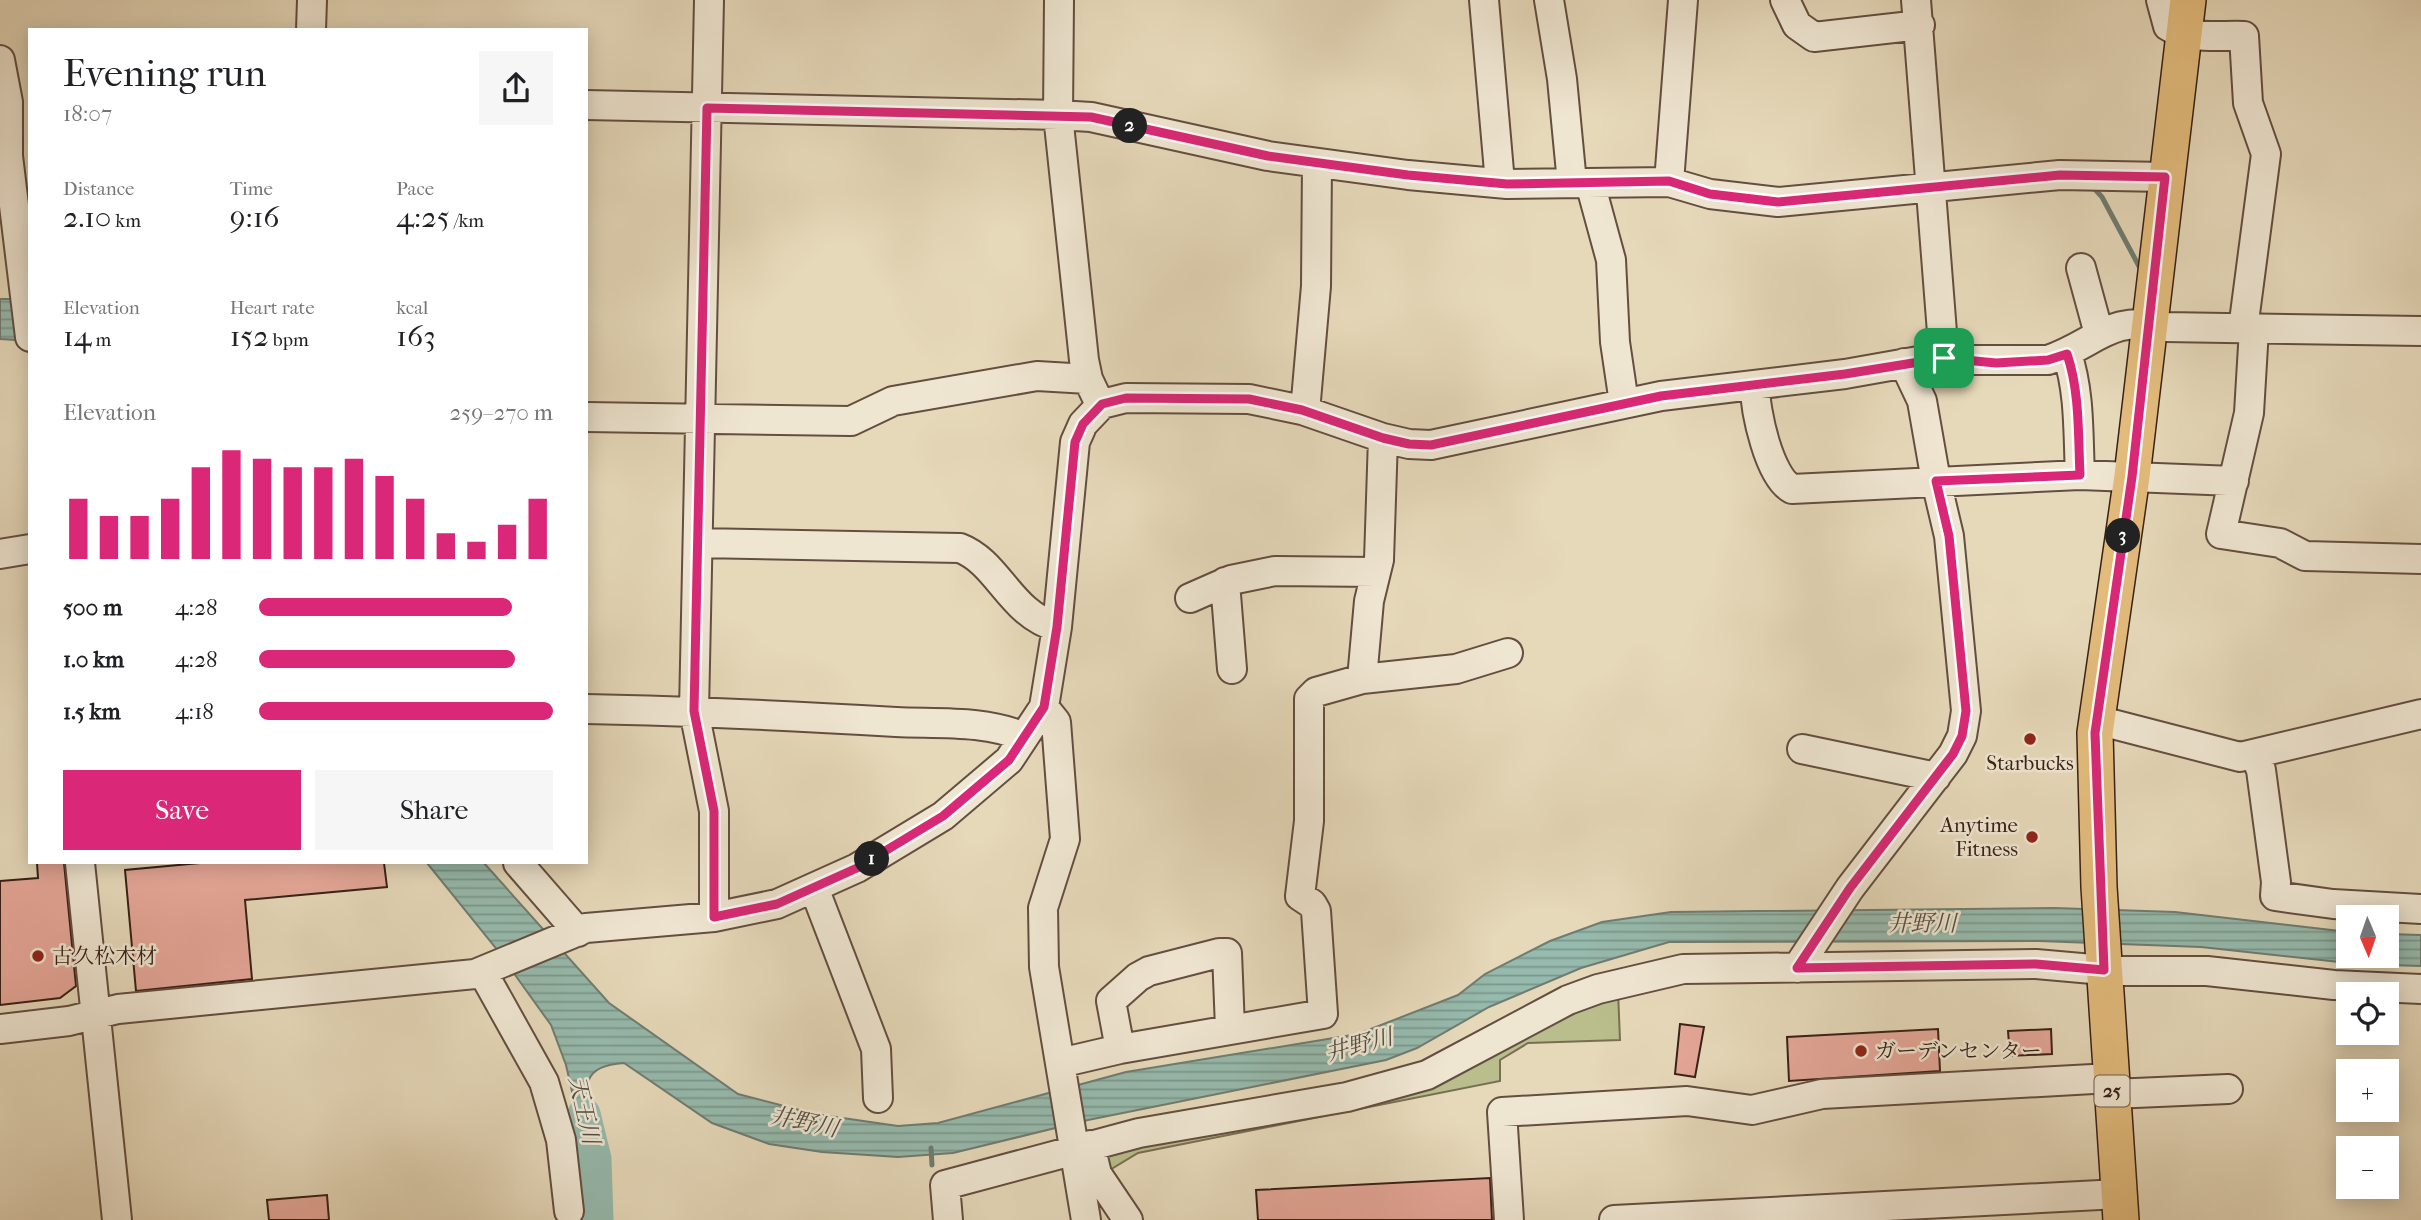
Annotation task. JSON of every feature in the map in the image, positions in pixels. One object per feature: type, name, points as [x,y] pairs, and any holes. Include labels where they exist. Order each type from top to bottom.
[{"type":"main road","name":"25","points":[[2120,1207],[2099,887],[2097,720],[2132,477],[2165,177],[2188,0]]},
{"type":"street","points":[[311,28],[312,0]]},
{"type":"street","points":[[709,0],[694,711],[714,811],[714,917]]},
{"type":"street","points":[[1059,0],[1058,115],[1088,379],[1102,404]]},
{"type":"street","points":[[1484,0],[1500,183]]},
{"type":"street","points":[[1549,0],[1581,183],[1611,260],[1615,342],[1624,403]]},
{"type":"street","points":[[1669,181],[1683,0]]},
{"type":"street","points":[[1785,0],[1797,25],[1814,37],[1918,13],[1944,358]]},
{"type":"street","points":[[2161,0],[2168,26],[2185,34],[2244,36],[2248,103],[2266,153],[2248,329],[2249,413],[2221,534],[2280,543],[2305,556],[2421,559]]},
{"type":"street","points":[[0,60],[19,102],[4,157],[28,323]]},
{"type":"street","points":[[588,105],[1091,117],[1214,146],[1318,163],[1500,183],[1669,181],[1710,194],[1778,202],[2060,175],[2165,177]]},
{"type":"street","points":[[1302,410],[1306,400],[1316,286],[1318,163]]},
{"type":"street","points":[[2081,268],[2099,334]]},
{"type":"street","points":[[0,1029],[69,1021],[95,1014],[487,969],[596,926],[714,917],[777,904],[857,868],[943,816],[1009,760],[1044,707],[1057,627],[1075,442],[1083,424],[1102,404],[1126,398],[1249,399],[1302,410],[1383,438],[1409,444],[1431,445],[1624,403],[1904,363],[1944,358],[1996,363],[2048,360],[2067,354],[2099,334],[2122,324],[2421,331]]},
{"type":"street","points":[[2067,354],[2073,371],[2080,475]]},
{"type":"street","points":[[1797,967],[1850,888],[1936,777],[1962,736],[1966,711],[1949,536],[1922,401],[1904,363]]},
{"type":"street","points":[[588,417],[851,421],[893,401],[1037,376],[1088,379]]},
{"type":"street","points":[[1755,386],[1771,461],[1785,485],[1801,490],[2080,475],[2234,481]]},
{"type":"street","points":[[1362,679],[1369,601],[1376,572],[1383,438]]},
{"type":"street","points":[[698,543],[960,548],[975,556],[1021,608],[1044,624],[1057,627]]},
{"type":"street","points":[[0,554],[28,549]]},
{"type":"street","points":[[1190,598],[1225,582],[1275,571],[1376,572]]},
{"type":"street","points":[[1225,582],[1232,669]]},
{"type":"street","points":[[1060,1066],[1119,1049],[1323,1014],[1316,911],[1312,904],[1300,896],[1309,821],[1309,699],[1315,692],[1362,679],[1455,668],[1508,653]]},
{"type":"street","points":[[1044,707],[1056,722],[1065,839],[1042,922],[1044,967],[1060,1066],[1081,1145],[1086,1220]]},
{"type":"street","points":[[588,709],[694,711],[964,726],[1013,732],[1023,737]]},
{"type":"street","points":[[2097,720],[2240,757],[2421,714]]},
{"type":"street","points":[[1802,749],[1936,777]]},
{"type":"street","points":[[2256,755],[2261,770],[2276,882],[2275,896],[2333,904],[2421,909]]},
{"type":"street","points":[[80,864],[117,1220]]},
{"type":"street","points":[[519,864],[575,933]]},
{"type":"street","points":[[814,887],[876,1049],[878,1098]]},
{"type":"street","points":[[1119,1049],[1111,1001],[1149,971],[1219,953],[1227,953],[1230,1028]]},
{"type":"street","points":[[948,1220],[945,1185],[1081,1145],[1347,1097],[1427,1075],[1568,1000],[1610,986],[1683,970],[2036,964],[2196,971],[2334,985],[2421,989]]},
{"type":"street","points":[[487,969],[544,1082],[561,1140],[569,1210]]},
{"type":"street","points":[[1509,1220],[1502,1112],[1687,1101],[1752,1110],[1822,1094],[2010,1084],[2228,1089]]},
{"type":"street","points":[[1081,1145],[1128,1220]]},
{"type":"street","points":[[1614,1220],[2120,1207]]},
{"type":"green space","points":[[1618,991],[1620,1040],[1528,1043],[1500,1060],[1500,1081],[1138,1153],[1108,1171],[1106,1151],[1342,1104]]},
{"type":"water","points":[[0,299],[28,299],[28,341],[0,339]]},
{"type":"water","name":"井野川","points":[[428,864],[485,864],[609,1003],[738,1094],[815,1114],[898,1126],[938,1123],[1126,1072],[1358,1034],[1458,995],[1485,974],[1550,941],[1602,922],[1671,912],[2054,908],[2175,912],[2336,931],[2336,962],[2201,947],[2039,941],[1669,942],[1581,968],[1489,1007],[1417,1048],[1386,1060],[1088,1120],[953,1153],[898,1157],[822,1152],[769,1144],[712,1123],[624,1063],[603,1067],[592,1075],[587,1086],[597,1145],[595,1159],[584,1144],[566,1065],[551,1025],[495,947]]},
{"type":"water","points":[[2399,934],[2421,935],[2421,966],[2399,965]]},
{"type":"building","name":"古久松木材","points":[[37,864],[64,864],[76,986],[60,998],[0,1005],[0,881],[38,878]]},
{"type":"building","points":[[189,864],[384,864],[387,887],[245,900],[252,979],[136,991],[125,870]]},
{"type":"building","points":[[1680,1024],[1704,1027],[1695,1077],[1675,1074]]},
{"type":"building","points":[[1938,1029],[1940,1071],[1789,1081],[1787,1037]]},
{"type":"building","points":[[2051,1029],[2052,1054],[2010,1056],[2008,1031]]},
{"type":"building","points":[[1490,1178],[1492,1220],[1258,1220],[1256,1190]]},
{"type":"building","points":[[327,1195],[329,1220],[269,1220],[267,1200]]},
{"type":"waterway","points":[[2091,185],[2102,197],[2141,270]]},
{"type":"waterway","name":"天王川","points":[[584,1114],[595,1159],[597,1220]]},
{"type":"waterway","points":[[931,1148],[932,1165]]},
{"type":"place","name":"Starbucks","points":[[2030,739]]},
{"type":"place","name":"Anytime Fitness","points":[[2032,837]]},
{"type":"place","name":"古久松木材","points":[[38,956]]},
{"type":"place","name":"ガーデンセンター","points":[[1861,1051]]},
{"type":"route","points":[[707,108],[1091,117],[1268,156],[1408,175],[1507,184],[1669,181],[1710,194],[1742,200],[1778,202],[1825,200],[2060,175],[2165,177],[2132,477],[2095,733],[2104,970],[2036,964],[1797,968],[1850,888],[1941,771],[1962,736],[1966,711],[1964,678],[1949,536],[1936,481],[2080,475],[2073,371],[2067,354],[2048,360],[1996,363],[1944,358],[1845,374],[1661,396],[1431,445],[1409,444],[1383,438],[1302,410],[1249,399],[1126,398],[1102,404],[1083,424],[1075,442],[1057,627],[1044,707],[1009,760],[943,816],[857,868],[777,904],[714,917],[714,811],[694,711],[707,108]]}]
